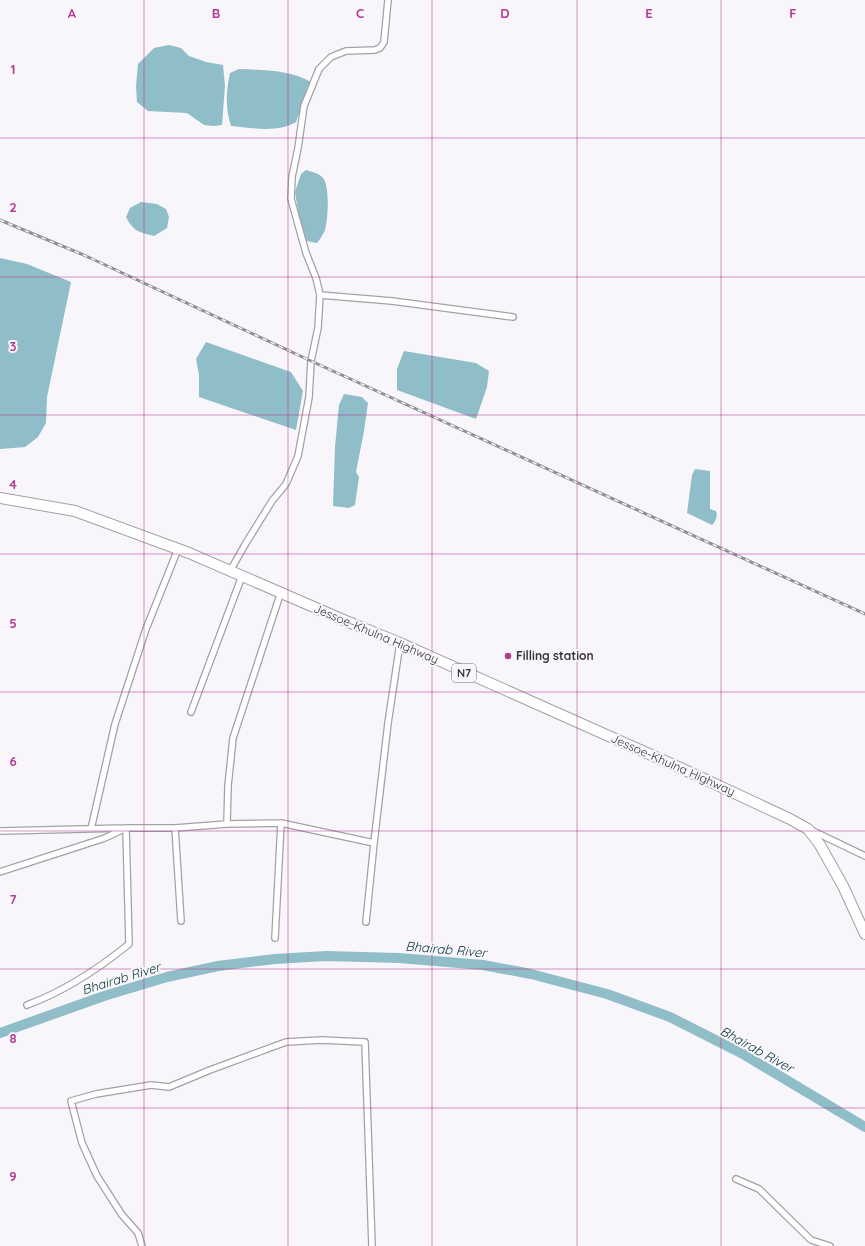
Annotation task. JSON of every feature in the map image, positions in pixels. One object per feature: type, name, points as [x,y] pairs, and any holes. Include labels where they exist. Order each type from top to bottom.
[{"type":"highway","name":"Jessoe-Khulna Highway","points":[[0,498],[75,511],[178,549],[400,643],[685,770],[790,819],[808,829],[820,844],[843,886],[865,934]]},
{"type":"street","points":[[230,571],[246,542],[272,501],[286,484],[298,456],[309,397],[311,361],[318,328],[320,296],[316,278],[306,253],[291,199],[292,177],[304,106],[319,69],[331,57],[346,51],[375,50],[380,48],[384,42],[388,0]]},
{"type":"street","points":[[320,296],[392,301],[513,317]]},
{"type":"street","points":[[91,829],[115,724],[146,629],[178,549]]},
{"type":"street","points":[[191,712],[242,576]]},
{"type":"street","points":[[227,824],[228,786],[233,738],[281,592]]},
{"type":"street","points":[[366,922],[388,723],[400,643]]},
{"type":"street","points":[[0,831],[175,828],[227,824],[281,823],[374,843]]},
{"type":"street","points":[[275,938],[281,823]]},
{"type":"street","points":[[0,872],[105,838],[126,828]]},
{"type":"street","points":[[27,1005],[48,998],[80,980],[105,964],[128,944],[126,828]]},
{"type":"street","points":[[175,828],[181,921]]},
{"type":"street","points":[[808,829],[865,856]]},
{"type":"street","points":[[142,1246],[138,1233],[122,1215],[97,1176],[82,1143],[72,1101],[96,1094],[151,1085],[169,1087],[286,1042],[321,1040],[365,1042],[372,1246]]},
{"type":"street","points":[[736,1179],[759,1189],[810,1240],[830,1246]]},
{"type":"water","points":[[169,45],[181,48],[189,56],[206,62],[223,65],[225,86],[222,125],[204,125],[187,113],[148,111],[137,102],[136,86],[138,64],[154,48]]},
{"type":"water","points":[[239,69],[267,70],[285,73],[311,82],[296,122],[281,128],[273,129],[256,129],[231,126],[227,106],[228,86],[230,73]]},
{"type":"water","points":[[306,170],[321,176],[327,188],[328,211],[326,225],[323,234],[317,243],[307,241],[300,222],[295,192],[301,174]]},
{"type":"water","points":[[141,202],[157,204],[166,209],[169,217],[167,228],[154,236],[134,229],[126,217],[130,208]]},
{"type":"water","points":[[0,258],[27,264],[71,282],[47,397],[46,423],[38,437],[25,447],[0,449]]},
{"type":"water","points":[[206,342],[291,372],[303,391],[296,430],[199,397],[199,375],[196,359]]},
{"type":"water","points":[[404,351],[476,363],[489,371],[487,387],[476,419],[397,390],[397,369]]},
{"type":"water","points":[[344,394],[362,397],[368,403],[356,472],[359,477],[355,505],[349,508],[333,506],[335,447],[339,405]]},
{"type":"water","points":[[695,469],[710,471],[710,509],[716,511],[717,514],[716,520],[712,525],[687,513],[692,475]]},
{"type":"waterway","name":"Bhairab River","points":[[0,1033],[104,996],[167,977],[218,966],[275,959],[326,956],[399,958],[483,965],[531,974],[607,994],[670,1017],[743,1054],[865,1127]]},
{"type":"railway","points":[[0,220],[86,256],[311,361],[865,614]]},
{"type":"place","name":"Filling station","points":[[508,656]]}]
